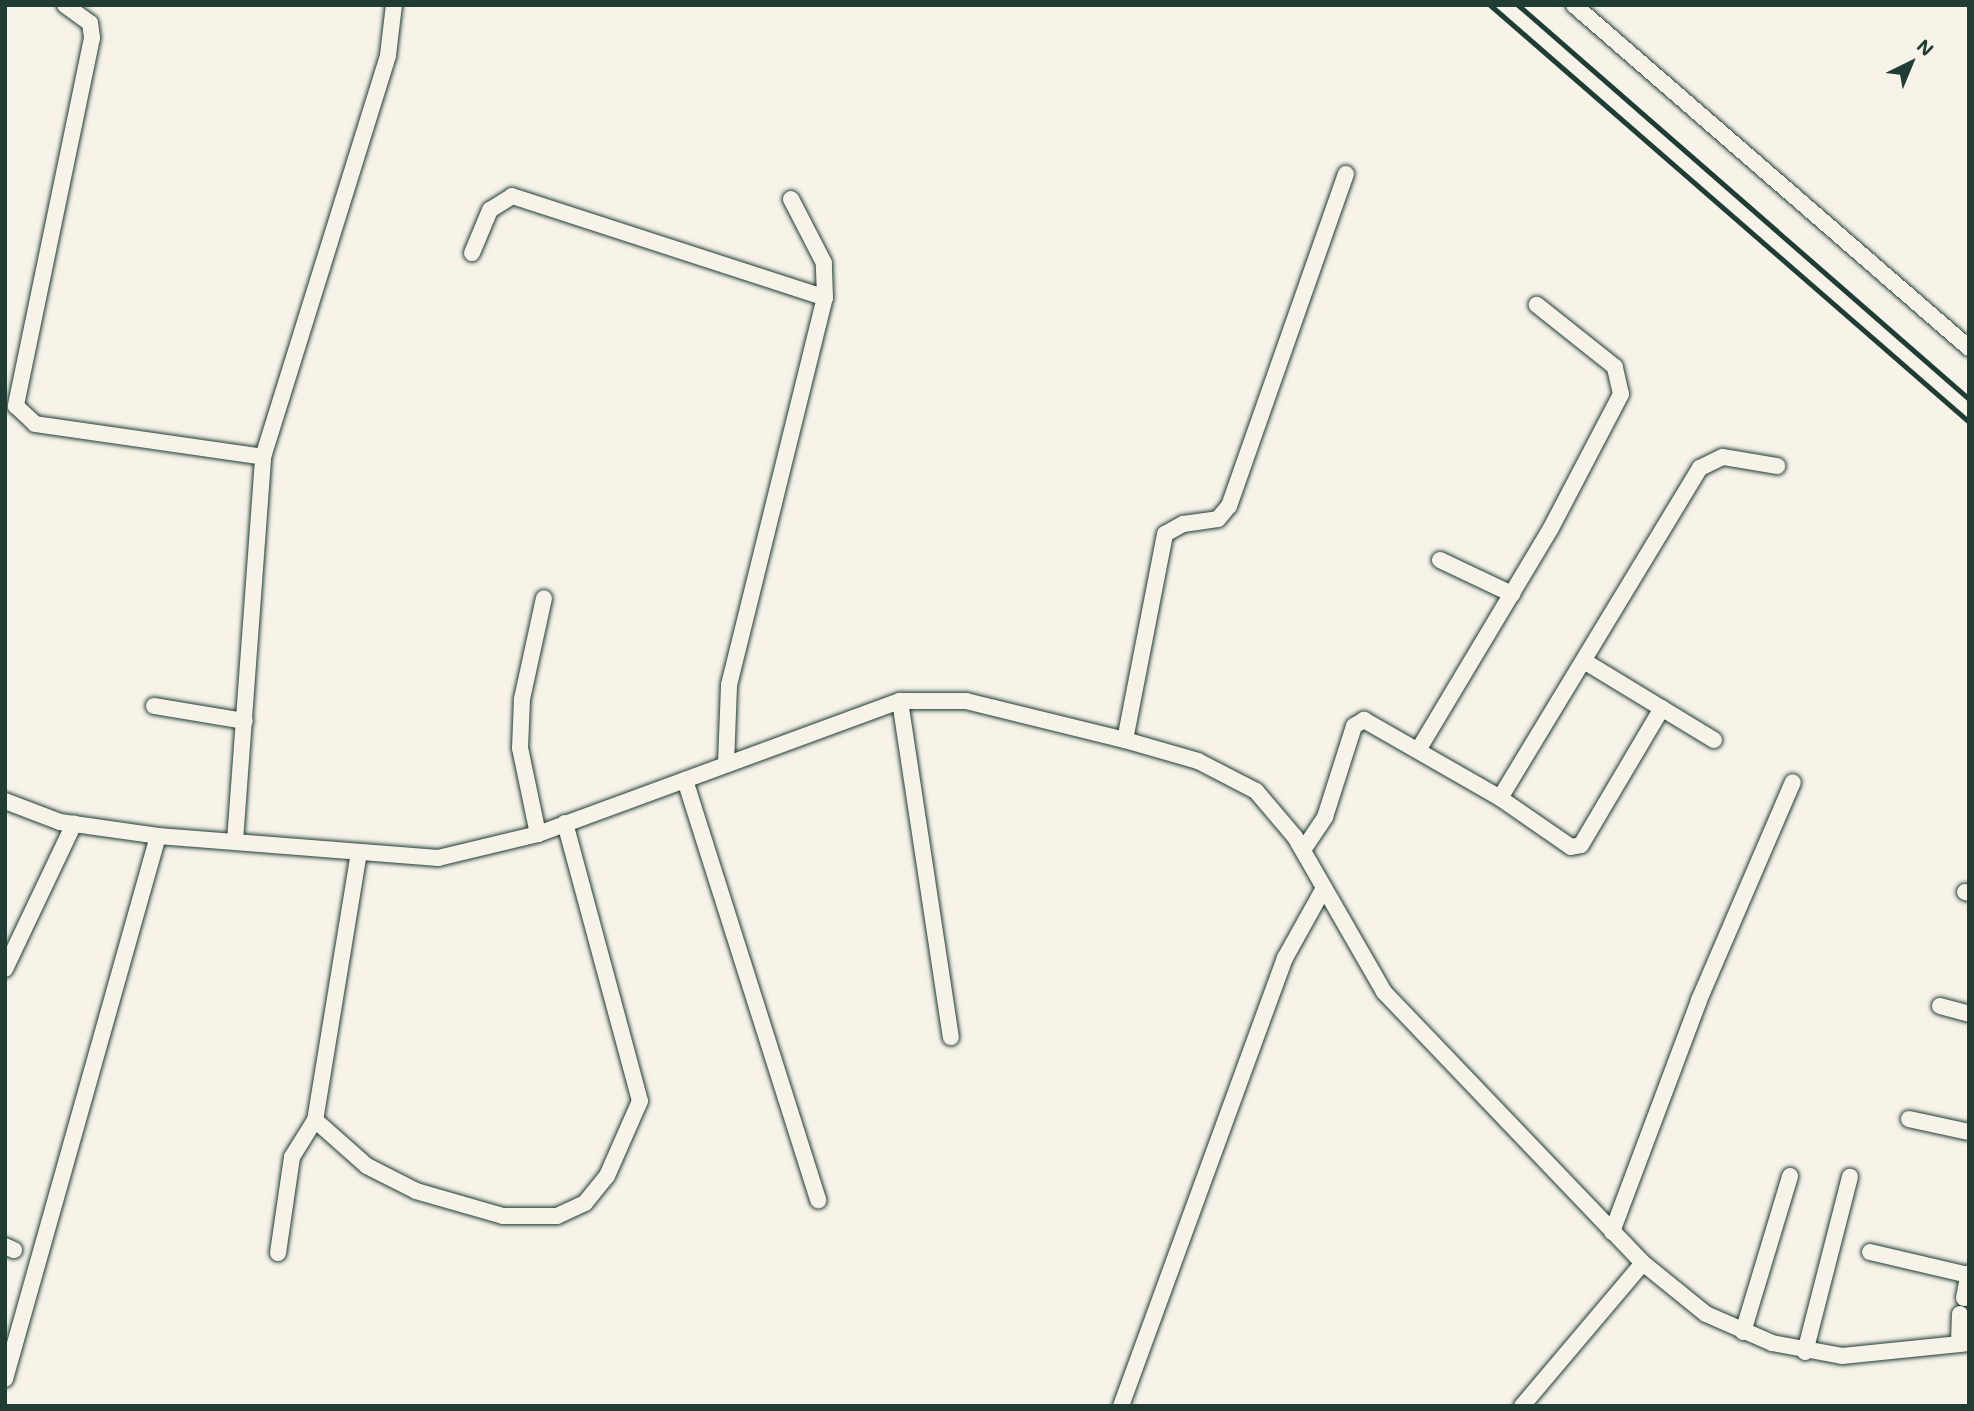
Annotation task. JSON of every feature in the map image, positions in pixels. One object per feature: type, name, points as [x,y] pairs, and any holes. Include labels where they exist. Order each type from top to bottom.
[{"type":"street","points":[[65,5],[90,23],[92,38],[16,406],[35,424],[263,457]]},
{"type":"street","points":[[235,841],[263,457],[384,68],[394,5]]},
{"type":"street","points":[[1574,5],[1969,348]]},
{"type":"street","points":[[1125,740],[1165,534],[1183,524],[1218,519],[1229,506],[1346,174]]},
{"type":"street","points":[[472,253],[490,210],[512,196],[825,298]]},
{"type":"street","points":[[726,764],[729,685],[825,298],[824,263],[791,199]]},
{"type":"street","points":[[1420,747],[1512,594],[1621,394],[1615,367],[1537,305]]},
{"type":"street","points":[[1500,798],[1700,468],[1723,457],[1777,466]]},
{"type":"street","points":[[1440,560],[1512,594]]},
{"type":"street","points":[[538,834],[520,748],[522,699],[544,598]]},
{"type":"street","points":[[1584,661],[1714,740]]},
{"type":"street","points":[[900,701],[951,1037]]},
{"type":"street","points":[[5,801],[74,824],[158,836],[438,858],[538,834],[900,701],[966,701],[1125,740],[1227,773],[1256,791],[1303,850],[1384,992],[1643,1264],[1706,1314],[1743,1332],[1805,1352],[1842,1356],[1964,1343],[1962,1306],[1969,1274],[1870,1252]]},
{"type":"street","points":[[154,706],[245,721]]},
{"type":"street","points":[[1303,850],[1325,817],[1354,726],[1375,722],[1500,798],[1571,847],[1581,845],[1662,708]]},
{"type":"street","points":[[685,780],[818,1200]]},
{"type":"street","points":[[1612,1232],[1699,1000],[1793,782]]},
{"type":"street","points":[[315,1120],[384,1176],[468,1209],[557,1216],[585,1203],[607,1176],[639,1101],[565,823]]},
{"type":"street","points":[[5,969],[74,824]]},
{"type":"street","points":[[5,1379],[158,836]]},
{"type":"street","points":[[278,1254],[292,1157],[315,1120],[359,852]]},
{"type":"street","points":[[1121,1406],[1285,958],[1324,888]]},
{"type":"street","points":[[1940,1006],[1969,1014]]},
{"type":"street","points":[[1909,1119],[1969,1132]]},
{"type":"street","points":[[1743,1332],[1790,1176]]},
{"type":"street","points":[[1805,1352],[1850,1177]]},
{"type":"street","points":[[1522,1406],[1643,1264]]},
{"type":"railway","points":[[1490,5],[1969,422]]},
{"type":"railway","points":[[1518,5],[1969,399]]}]
